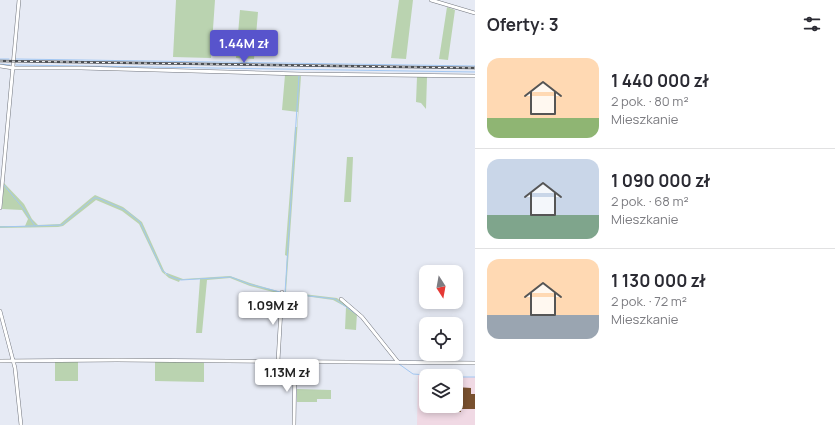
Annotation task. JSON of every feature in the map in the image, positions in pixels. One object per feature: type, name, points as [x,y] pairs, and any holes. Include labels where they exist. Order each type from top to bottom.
[{"type":"street","points":[[0,208],[19,0]]},
{"type":"street","points":[[431,0],[475,13]]},
{"type":"street","points":[[0,66],[13,68],[475,76]]},
{"type":"street","points":[[278,361],[282,292]]},
{"type":"street","points":[[341,299],[362,317],[398,362]]},
{"type":"street","points":[[0,311],[14,360],[21,425]]},
{"type":"street","points":[[0,361],[295,361],[475,363]]},
{"type":"street","points":[[294,425],[295,361]]},
{"type":"shaded area","points":[[418,375],[419,413],[463,413],[463,377],[475,377],[475,425],[417,425]]},
{"type":"green space","points":[[176,0],[215,0],[211,58],[173,57]]},
{"type":"green space","points":[[399,0],[413,0],[406,59],[391,58]]},
{"type":"green space","points":[[447,7],[455,10],[448,60],[439,59]]},
{"type":"green space","points":[[240,10],[258,12],[254,59],[236,58]]},
{"type":"green space","points":[[285,75],[301,76],[286,292],[337,298],[357,313],[356,330],[345,329],[346,307],[333,300],[283,293],[285,292],[287,256],[285,255],[295,127],[297,127],[298,112],[282,110]]},
{"type":"green space","points":[[417,77],[427,77],[426,109],[421,103],[416,102]]},
{"type":"green space","points":[[347,157],[353,157],[351,202],[344,202]]},
{"type":"green space","points":[[4,183],[24,204],[32,219],[38,225],[60,224],[95,195],[123,207],[142,222],[166,275],[167,273],[183,279],[230,276],[281,292],[281,294],[250,286],[230,278],[207,280],[202,333],[196,333],[200,279],[180,280],[179,282],[169,278],[162,272],[139,224],[122,211],[96,200],[63,226],[0,228],[0,226],[25,226],[28,219],[22,210],[2,209]]},
{"type":"green space","points":[[204,361],[204,382],[155,381],[155,362]]},
{"type":"green space","points":[[55,362],[78,362],[78,381],[55,381]]},
{"type":"green space","points":[[299,363],[317,364],[317,376],[297,376],[297,366]]},
{"type":"green space","points":[[297,389],[331,390],[331,399],[317,399],[317,402],[297,402]]},
{"type":"building","points":[[463,387],[471,388],[471,394],[475,394],[475,409],[463,409]]},
{"type":"waterway","points":[[0,59],[9,59]]},
{"type":"waterway","points":[[16,59],[475,66]]},
{"type":"waterway","points":[[0,64],[10,65]]},
{"type":"waterway","points":[[16,65],[475,72]]},
{"type":"waterway","points":[[285,293],[299,76]]},
{"type":"waterway","points":[[4,185],[23,208],[35,226]]},
{"type":"waterway","points":[[0,227],[62,225],[94,198],[98,198],[125,210],[140,222],[162,270],[171,277],[181,280],[231,277],[249,284],[280,292]]},
{"type":"waterway","points":[[284,293],[335,299],[356,314]]},
{"type":"waterway","points":[[399,364],[413,374],[419,374]]},
{"type":"waterway","points":[[463,377],[475,377]]},
{"type":"railway","points":[[0,61],[475,68]]}]
